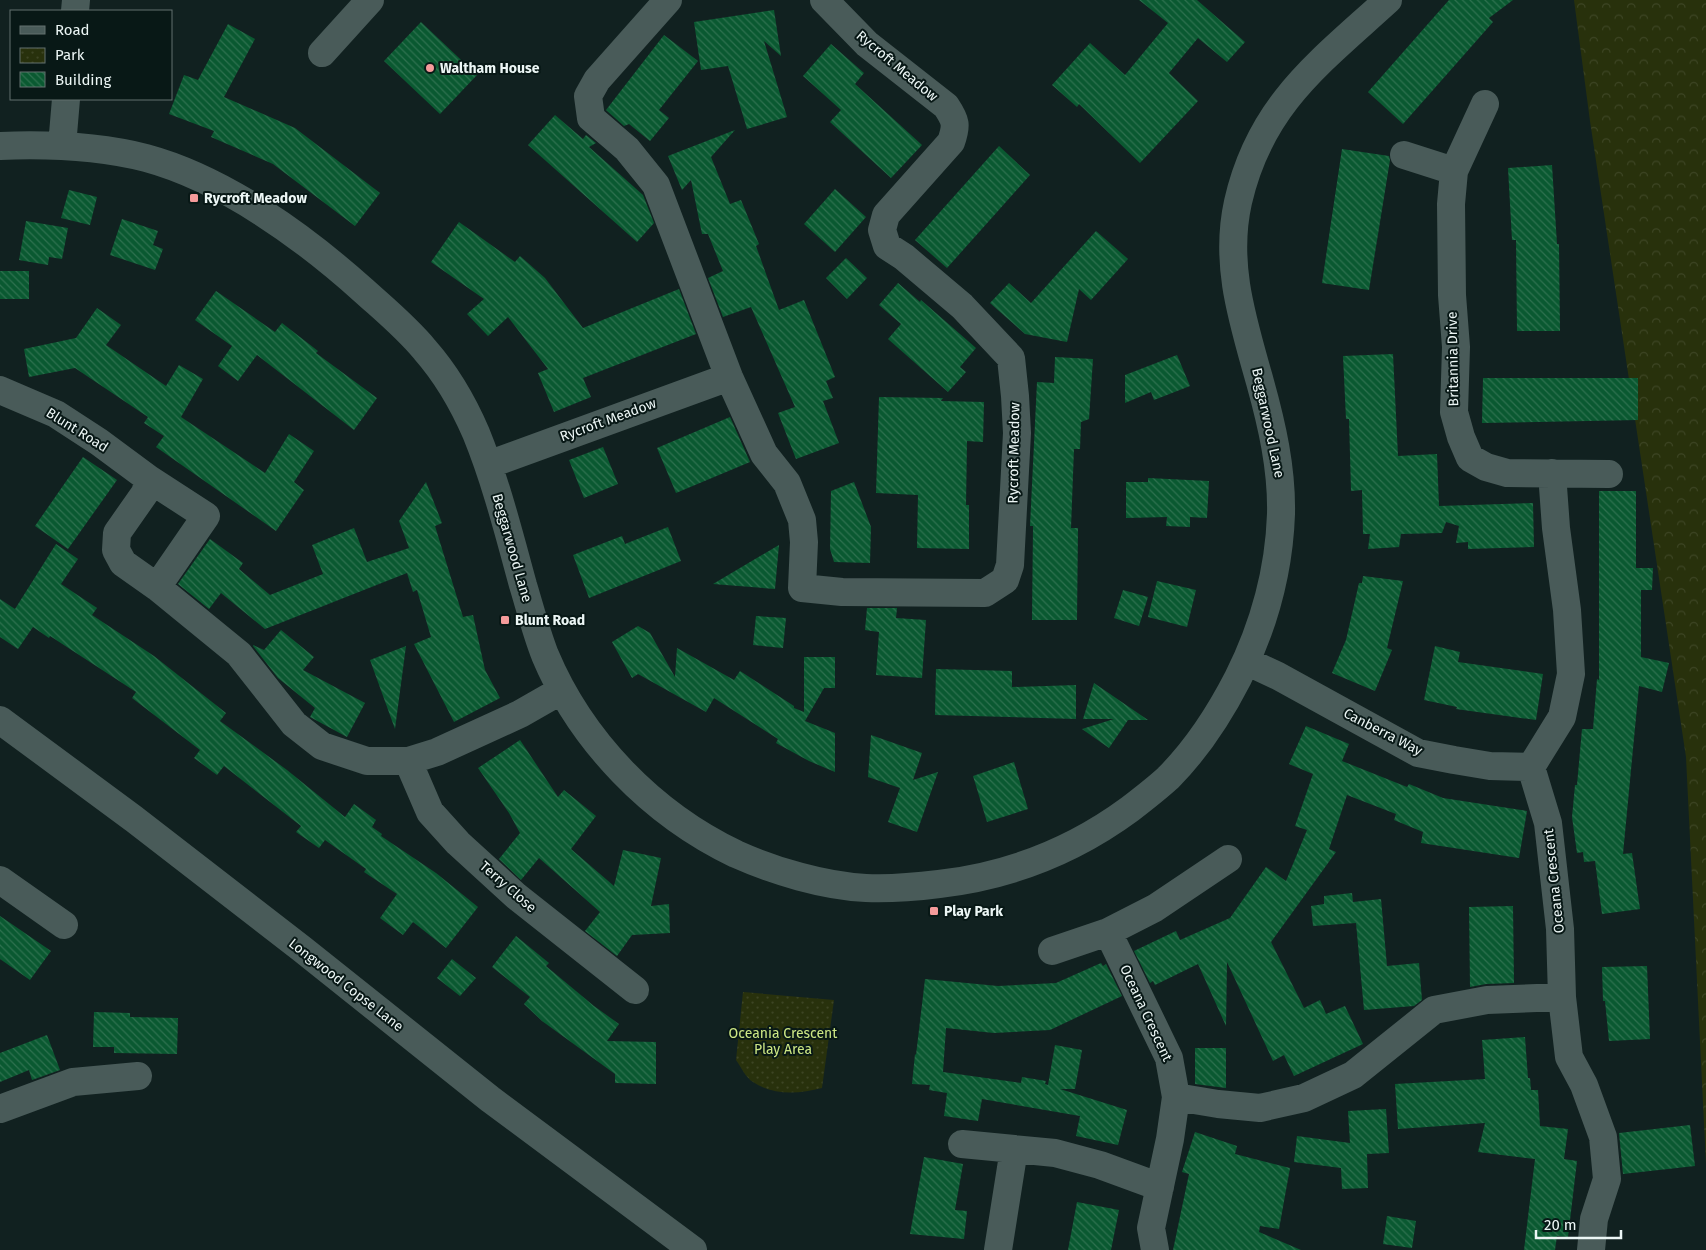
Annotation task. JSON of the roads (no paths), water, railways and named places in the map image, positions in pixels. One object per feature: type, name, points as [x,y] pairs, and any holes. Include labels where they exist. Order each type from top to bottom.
[{"type":"street","points":[[322,53],[370,0]]},
{"type":"street","name":"Rycroft Meadow","points":[[668,0],[597,80],[588,96],[591,118],[626,150],[656,184],[730,377],[764,454],[787,483],[802,520],[804,542],[802,588],[842,592],[985,593],[1005,580],[1010,565],[1017,433],[1011,358],[962,306],[904,257],[887,246],[882,230],[886,214],[951,142],[956,128],[953,117],[946,106],[868,44],[824,0]]},
{"type":"street","name":"Beggarwood Lane","points":[[0,146],[62,146],[118,152],[148,159],[200,178],[234,196],[311,248],[347,275],[393,316],[422,346],[442,371],[458,396],[475,431],[488,465],[533,621],[545,654],[562,690],[586,728],[607,755],[633,782],[661,806],[715,843],[744,857],[772,868],[846,886],[868,888],[916,887],[1010,871],[1068,848],[1111,822],[1164,782],[1188,755],[1210,727],[1246,660],[1259,632],[1274,575],[1280,541],[1281,484],[1270,418],[1250,347],[1234,273],[1232,249],[1234,222],[1239,198],[1244,177],[1255,149],[1285,99],[1322,58],[1388,0]]},
{"type":"street","points":[[62,146],[66,100]]},
{"type":"street","name":"Britannia Drive","points":[[1485,104],[1454,171],[1450,204],[1452,295],[1456,347],[1454,412],[1462,438],[1470,458],[1486,467],[1507,473],[1609,474]]},
{"type":"street","points":[[1404,155],[1454,171]]},
{"type":"street","name":"Rycroft Meadow","points":[[488,465],[730,377]]},
{"type":"street","name":"Blunt Road","points":[[0,390],[56,414],[206,516],[157,587]]},
{"type":"street","points":[[1531,767],[1562,717],[1572,674],[1552,473]]},
{"type":"street","points":[[149,479],[145,493],[118,533],[116,550],[123,563],[157,587],[239,654],[294,724],[322,746],[367,761],[408,762],[437,752],[520,714],[562,690]]},
{"type":"street","name":"Canberra Way","points":[[1246,660],[1418,753],[1490,766],[1531,767]]},
{"type":"street","name":"Longwood Copse Lane","points":[[0,720],[141,825],[302,949],[490,1099],[693,1250]]},
{"type":"street","name":"Terry Close","points":[[408,762],[430,812],[458,842],[516,896],[635,990]]},
{"type":"street","name":"Oceana Crescent","points":[[1531,767],[1548,823],[1560,929],[1562,997],[1569,1057],[1584,1085],[1603,1137],[1607,1179],[1594,1219],[1592,1250]]},
{"type":"street","points":[[1052,951],[1108,932],[1155,908],[1228,859]]},
{"type":"street","points":[[0,880],[64,925]]},
{"type":"street","name":"Oceana Crescent","points":[[1108,932],[1169,1058],[1176,1097],[1151,1228],[1156,1250]]},
{"type":"street","points":[[1176,1097],[1260,1108],[1304,1098],[1353,1075],[1434,1010],[1487,1000],[1562,997]]},
{"type":"street","points":[[0,1109],[73,1082],[138,1076]]},
{"type":"street","points":[[962,1144],[1054,1152],[1100,1165],[1160,1187]]},
{"type":"street","points":[[998,1250],[1014,1149]]},
{"type":"place","name":"Waltham House","points":[[430,68]]},
{"type":"place","name":"Rycroft Meadow","points":[[194,198]]},
{"type":"place","name":"Blunt Road","points":[[505,620]]},
{"type":"place","name":"Play Park","points":[[934,911]]},
{"type":"park label","name":"Oceania Crescent Play Area","points":[[783,1042]]}]
